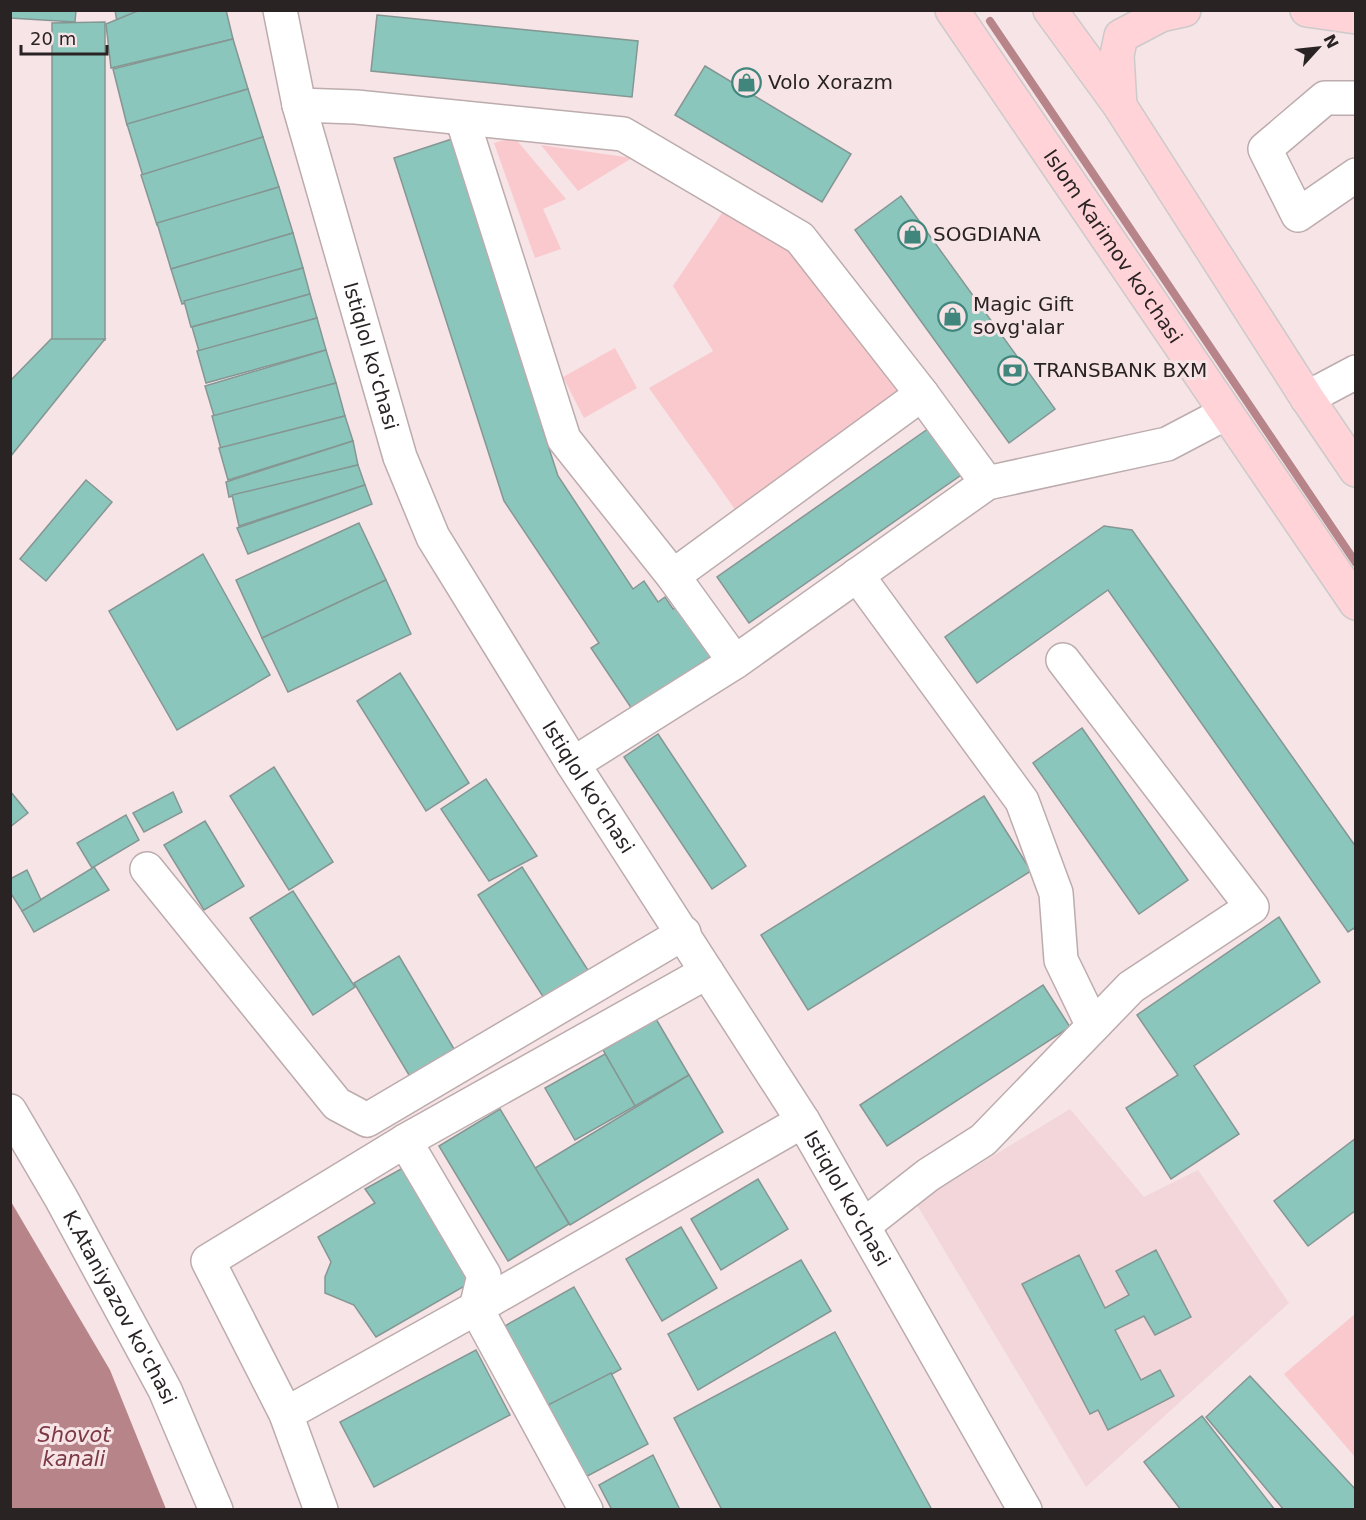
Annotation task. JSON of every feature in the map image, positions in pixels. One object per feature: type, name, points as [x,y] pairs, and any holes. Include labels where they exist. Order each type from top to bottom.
[{"type":"main road","name":"Islom Karimov ko'chasi","points":[[952,10],[1356,603]]},
{"type":"main road","points":[[1050,10],[1120,106],[1307,398],[1356,470]]},
{"type":"main road","points":[[1120,106],[1117,55],[1121,36],[1161,15],[1184,10]]},
{"type":"main road","points":[[1307,10],[1356,17]]},
{"type":"street","name":"Istiqlol ko'chasi","points":[[280,10],[299,105],[400,457],[433,537],[573,764],[803,1120],[1025,1509]]},
{"type":"street","points":[[1356,98],[1325,98],[1265,149],[1298,215],[1356,174]]},
{"type":"street","points":[[299,105],[356,107],[623,134],[800,238],[922,394],[987,483]]},
{"type":"street","points":[[462,118],[564,439],[673,576],[735,662]]},
{"type":"street","points":[[1307,398],[1356,372]]},
{"type":"street","points":[[673,576],[922,394]]},
{"type":"street","points":[[573,764],[735,662],[987,483],[1167,444],[1226,413]]},
{"type":"street","points":[[857,576],[1022,801],[1056,893],[1061,960],[1093,1026]]},
{"type":"street","points":[[863,1226],[928,1175],[983,1140],[1131,987],[1252,907],[1064,660]]},
{"type":"street","points":[[147,869],[337,1104],[367,1120],[684,933]]},
{"type":"street","points":[[321,1509],[286,1414],[208,1261],[405,1141],[707,972]]},
{"type":"street","name":"K.Ataniyazov ko'chasi","points":[[10,1111],[61,1198],[165,1390],[216,1509]]},
{"type":"street","points":[[286,1414],[803,1120]]},
{"type":"street","points":[[405,1141],[484,1275],[476,1308],[586,1509]]},
{"type":"shaded area","points":[[514,137],[566,199],[543,209],[561,249],[535,258],[494,143]]},
{"type":"shaded area","points":[[541,145],[632,158],[578,191]]},
{"type":"shaded area","points":[[726,207],[805,262],[909,398],[739,515],[649,388],[713,351],[673,286]]},
{"type":"shaded area","points":[[615,348],[637,388],[584,418],[563,377]]},
{"type":"shaded area","points":[[1070,1109],[1144,1197],[1198,1170],[1289,1303],[1086,1487],[916,1203]]},
{"type":"shaded area","points":[[1355,1314],[1355,1457],[1284,1374]]},
{"type":"water","name":"Shovot kanali","points":[[10,1200],[110,1370],[166,1509],[11,1509]]},
{"type":"building","points":[[10,10],[76,10],[75,22],[10,18]]},
{"type":"building","points":[[115,10],[145,10],[117,22]]},
{"type":"building","points":[[140,10],[226,10],[233,39],[111,68],[106,24]]},
{"type":"building","points":[[377,15],[638,41],[632,97],[371,71]]},
{"type":"building","points":[[105,22],[105,340],[52,340],[52,23]]},
{"type":"building","points":[[233,39],[248,89],[127,125],[113,69]]},
{"type":"building","points":[[705,66],[851,154],[822,202],[675,115]]},
{"type":"building","points":[[248,89],[263,137],[143,176],[127,124]]},
{"type":"building","points":[[461,136],[552,428],[543,430],[558,476],[633,589],[644,581],[658,602],[665,597],[673,609],[682,603],[716,653],[679,678],[683,684],[636,715],[591,648],[599,643],[504,501],[394,158]]},
{"type":"building","points":[[263,137],[279,187],[157,225],[141,175]]},
{"type":"building","points":[[279,187],[293,233],[171,269],[157,223]]},
{"type":"building","points":[[901,196],[1055,409],[1009,443],[855,230]]},
{"type":"building","points":[[293,233],[303,268],[182,304],[171,269]]},
{"type":"building","points":[[303,268],[310,294],[191,327],[184,301]]},
{"type":"building","points":[[310,294],[317,318],[199,351],[192,327]]},
{"type":"building","points":[[317,318],[326,350],[206,383],[197,351]]},
{"type":"building","points":[[51,339],[105,339],[10,457],[10,381]]},
{"type":"building","points":[[326,350],[336,383],[215,419],[205,386]]},
{"type":"building","points":[[336,383],[345,416],[221,449],[212,416]]},
{"type":"building","points":[[345,416],[353,441],[228,480],[219,448]]},
{"type":"building","points":[[932,426],[964,473],[749,623],[717,577]]},
{"type":"building","points":[[353,441],[358,465],[229,497],[226,482]]},
{"type":"building","points":[[358,465],[365,485],[239,526],[232,495]]},
{"type":"building","points":[[86,480],[112,502],[46,581],[20,559]]},
{"type":"building","points":[[365,485],[372,504],[248,554],[237,528]]},
{"type":"building","points":[[359,523],[386,580],[262,638],[236,580]]},
{"type":"building","points":[[1104,526],[1132,530],[1356,847],[1356,927],[1348,932],[1108,590],[977,683],[945,637]]},
{"type":"building","points":[[203,554],[270,675],[177,730],[109,611]]},
{"type":"building","points":[[386,580],[411,634],[288,692],[262,638]]},
{"type":"building","points":[[400,673],[469,783],[426,811],[357,701]]},
{"type":"building","points":[[1082,728],[1188,880],[1139,914],[1033,763]]},
{"type":"building","points":[[658,734],[746,866],[712,889],[624,757]]},
{"type":"building","points":[[274,767],[333,862],[289,890],[230,796]]},
{"type":"building","points":[[486,779],[537,856],[489,881],[441,809]]},
{"type":"building","points":[[10,791],[28,813],[10,827]]},
{"type":"building","points":[[173,792],[182,812],[144,832],[133,813]]},
{"type":"building","points":[[984,796],[1031,871],[808,1010],[761,935]]},
{"type":"building","points":[[126,815],[139,840],[92,868],[77,843]]},
{"type":"building","points":[[205,821],[244,886],[204,910],[164,845]]},
{"type":"building","points":[[94,867],[109,890],[34,932],[22,911]]},
{"type":"building","points":[[522,867],[593,978],[549,1006],[478,895]]},
{"type":"building","points":[[27,870],[41,900],[22,911],[10,892],[10,879]]},
{"type":"building","points":[[293,891],[355,987],[313,1015],[250,918]]},
{"type":"building","points":[[1279,917],[1320,982],[1194,1066],[1239,1134],[1171,1179],[1126,1108],[1178,1075],[1137,1015]]},
{"type":"building","points":[[399,956],[457,1054],[412,1080],[354,983]]},
{"type":"building","points":[[1043,985],[1070,1027],[887,1146],[860,1105]]},
{"type":"building","points":[[656,1019],[689,1075],[635,1106],[603,1050]]},
{"type":"building","points":[[605,1054],[635,1106],[575,1140],[545,1088]]},
{"type":"building","points":[[689,1075],[723,1132],[570,1225],[535,1168]]},
{"type":"building","points":[[500,1109],[569,1224],[508,1261],[439,1146]]},
{"type":"building","points":[[1356,1138],[1356,1210],[1308,1246],[1274,1201]]},
{"type":"building","points":[[410,1164],[475,1280],[376,1337],[354,1305],[325,1293],[325,1277],[331,1262],[318,1237],[375,1203],[365,1189]]},
{"type":"building","points":[[758,1179],[788,1229],[721,1270],[691,1219]]},
{"type":"building","points":[[681,1227],[717,1288],[662,1321],[626,1259]]},
{"type":"building","points":[[1156,1250],[1191,1317],[1155,1335],[1144,1316],[1115,1330],[1141,1380],[1160,1370],[1174,1396],[1108,1430],[1098,1410],[1090,1414],[1022,1284],[1079,1255],[1105,1308],[1129,1295],[1116,1271]]},
{"type":"building","points":[[801,1260],[831,1311],[698,1390],[668,1334]]},
{"type":"building","points":[[574,1287],[621,1369],[549,1410],[503,1327]]},
{"type":"building","points":[[835,1332],[932,1510],[722,1510],[674,1418]]},
{"type":"building","points":[[476,1350],[510,1415],[374,1487],[340,1422]]},
{"type":"building","points":[[611,1373],[648,1444],[578,1481],[540,1409]]},
{"type":"building","points":[[1250,1376],[1356,1490],[1356,1510],[1284,1510],[1206,1417]]},
{"type":"building","points":[[1202,1416],[1275,1510],[1181,1510],[1144,1462]]},
{"type":"building","points":[[653,1455],[680,1510],[612,1510],[599,1485]]},
{"type":"waterway","points":[[990,21],[1356,563]]},
{"type":"place","name":"Volo Xorazm","points":[[747,82]]},
{"type":"place","name":"SOGDIANA","points":[[912,234]]},
{"type":"place","name":"Magic Gift sovg'alar","points":[[952,316]]},
{"type":"place","name":"TRANSBANK BXM","points":[[1013,370]]}]
